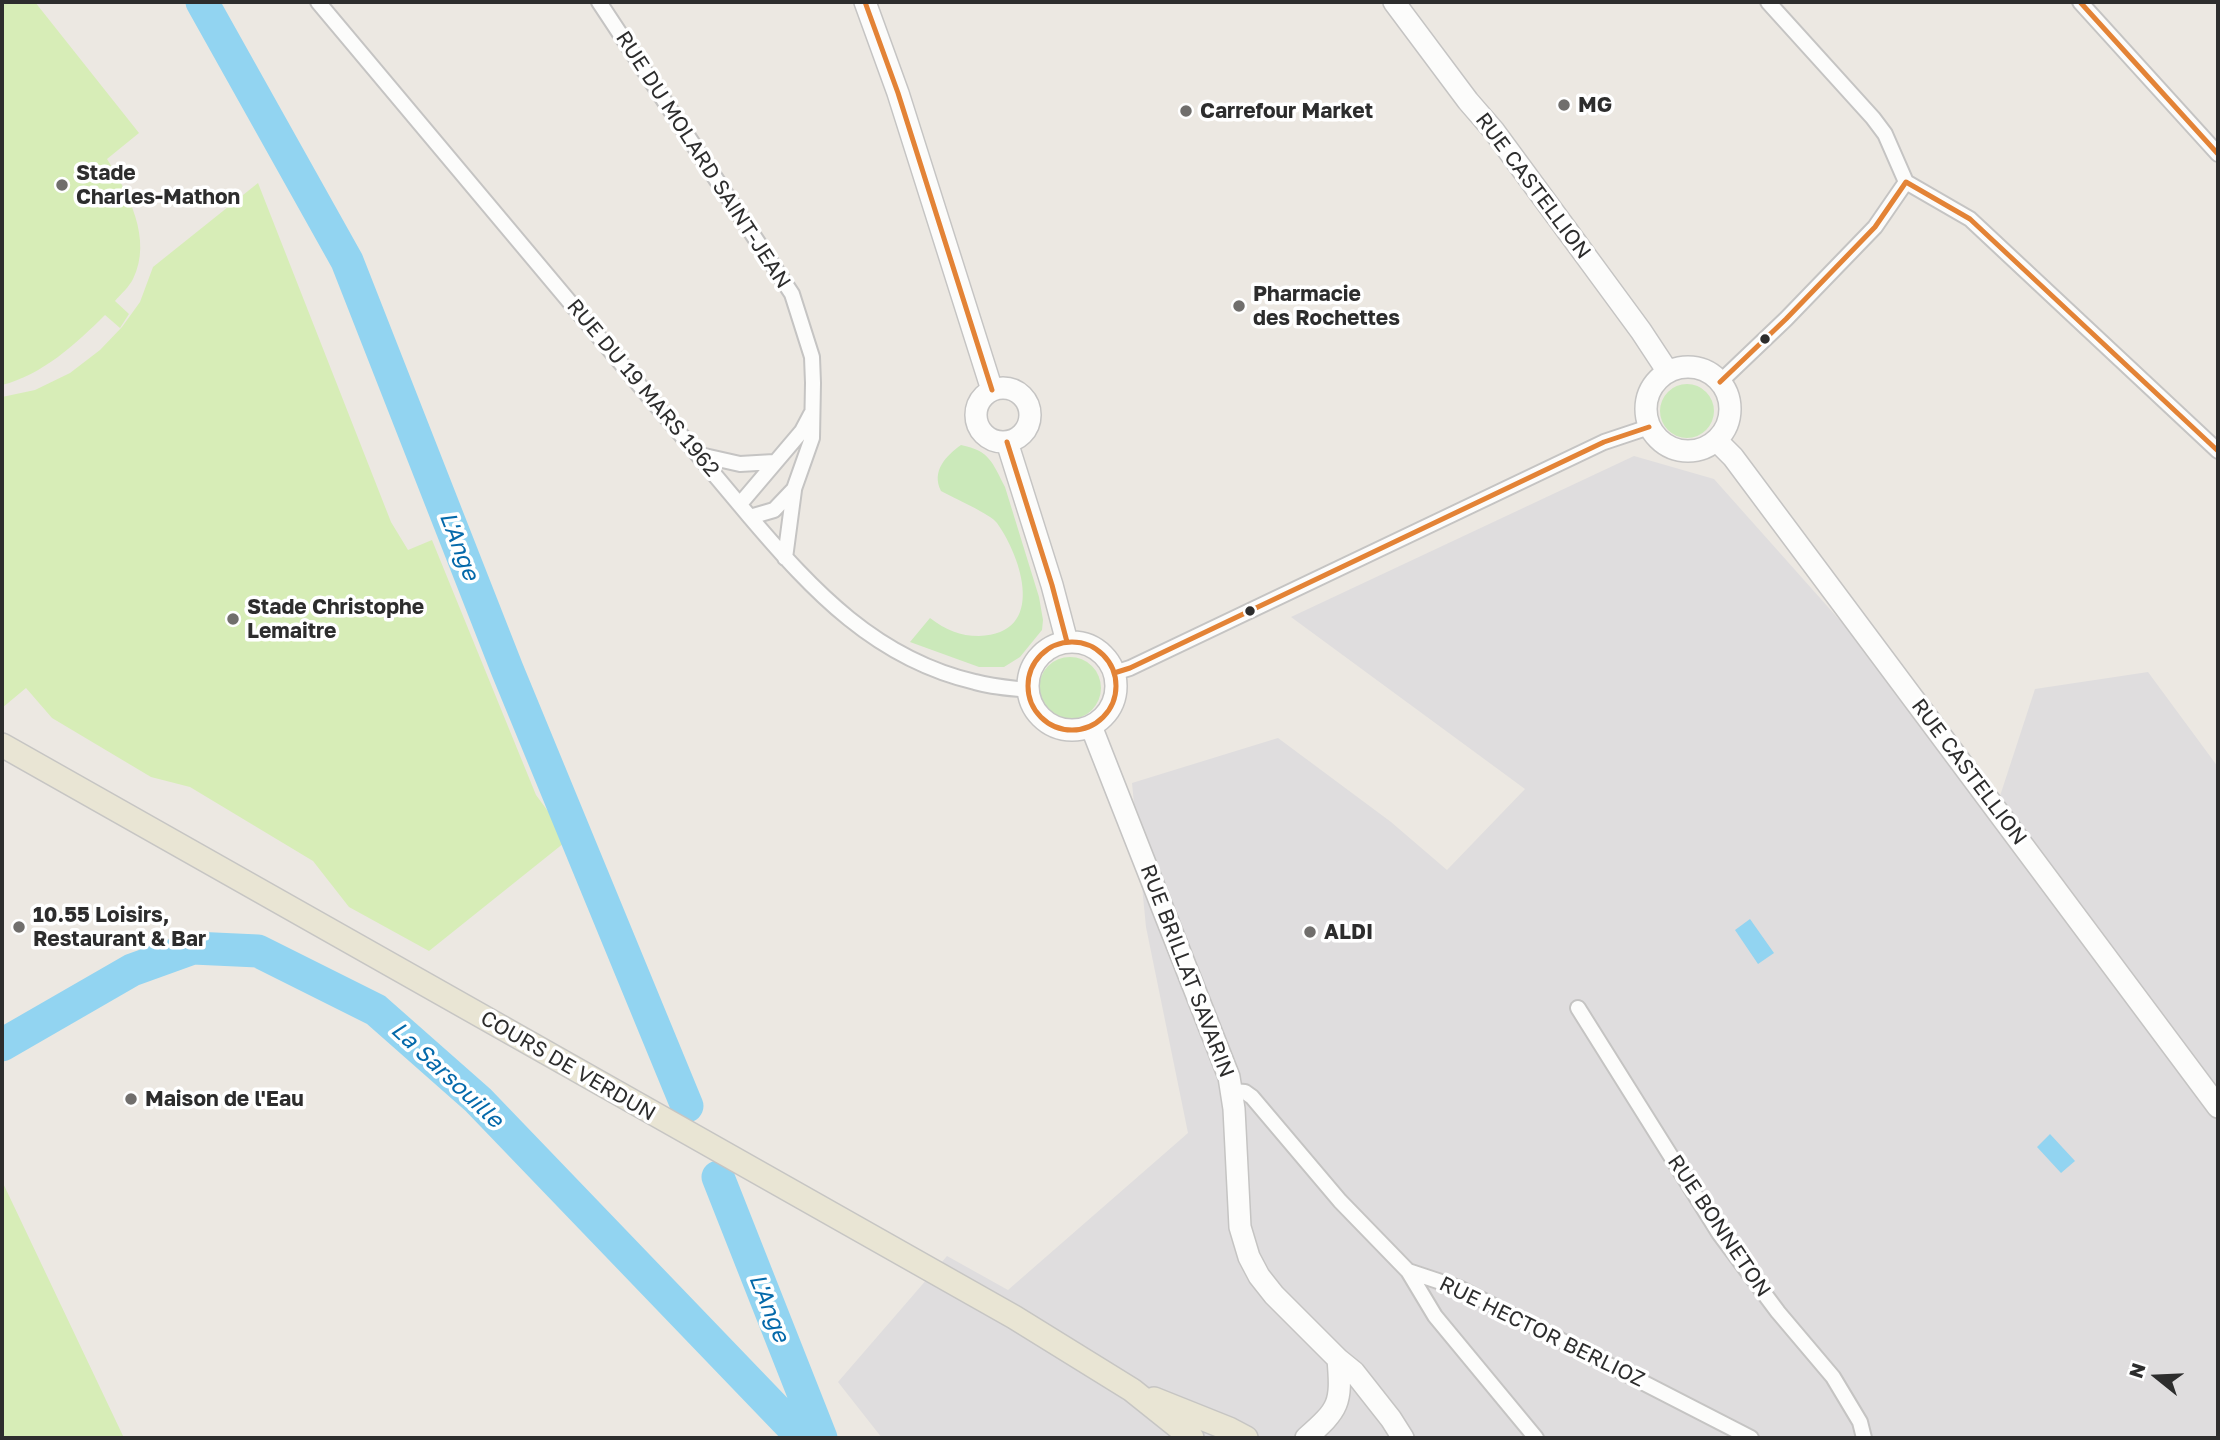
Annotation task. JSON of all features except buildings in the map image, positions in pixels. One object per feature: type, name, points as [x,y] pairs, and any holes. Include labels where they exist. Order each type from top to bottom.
[{"type":"main road","points":[[865,2],[898,93],[992,390]]},
{"type":"main road","name":"RUE CASTELLION","points":[[1394,2],[1468,102],[1494,131],[1641,331],[1668,372]]},
{"type":"main road","points":[[1694,368],[1706,371],[1720,382],[1729,398],[1731,411],[1728,423],[1717,441],[1703,449],[1690,452],[1678,451],[1656,438],[1646,414],[1647,401],[1651,389],[1668,372],[1694,368]]},
{"type":"main road","points":[[1001,388],[1018,392],[1028,406],[1030,414],[1026,429],[1021,435],[1007,442],[999,442],[985,436],[977,422],[977,407],[985,394],[992,390],[1001,388]]},
{"type":"main road","name":"RUE CASTELLION","points":[[1717,441],[1733,457],[1856,619],[2218,1107]]},
{"type":"main road","points":[[1007,442],[1067,642]]},
{"type":"main road","points":[[1067,642],[1086,644],[1096,649],[1105,657],[1114,673],[1115,694],[1111,707],[1091,726],[1079,730],[1056,727],[1045,721],[1030,702],[1029,675],[1035,661],[1045,650],[1067,642]]},
{"type":"main road","name":"RUE BRILLAT SAVARIN","points":[[1091,726],[1223,1060],[1233,1100],[1244,1242],[1259,1276],[1338,1359],[1354,1372],[1403,1438]]},
{"type":"main road","name":"COURS DE VERDUN","points":[[2,745],[1014,1317],[1132,1390],[1192,1438]]},
{"type":"main road","points":[[1306,1438],[1329,1418],[1338,1400],[1338,1359]]},
{"type":"main road","name":"COURS DE VERDUN","points":[[1132,1390],[1245,1438]]},
{"type":"street","name":"RUE DU 19 MARS 1962","points":[[318,2],[750,517],[818,592],[877,640],[913,660],[976,683],[1028,690]]},
{"type":"street","name":"RUE DU MOLARD SAINT-JEAN","points":[[599,2],[792,294],[812,357],[813,410],[812,438],[794,489],[785,558]]},
{"type":"street","points":[[1768,2],[1873,118],[1885,134],[1906,182],[1970,219],[2218,451]]},
{"type":"street","points":[[2080,2],[2218,153]]},
{"type":"street","points":[[1720,382],[1786,319],[1875,227],[1906,182]]},
{"type":"street","points":[[740,504],[802,431],[813,410]]},
{"type":"street","points":[[1114,673],[1303,587],[1604,442],[1650,427]]},
{"type":"street","points":[[699,455],[740,464],[774,461]]},
{"type":"street","points":[[750,517],[774,510],[794,489]]},
{"type":"street","name":"RUE BONNETON","points":[[1578,1008],[1719,1233],[1778,1312],[1833,1377],[1860,1422],[1864,1438]]},
{"type":"street","points":[[1233,1100],[1245,1092],[1252,1097],[1340,1201],[1408,1272],[1435,1316],[1536,1438]]},
{"type":"street","name":"RUE HECTOR BERLIOZ","points":[[1408,1272],[1459,1288],[1751,1438]]},
{"type":"shaded area","points":[[1634,456],[1714,479],[1999,799],[2035,689],[2148,672],[2218,767],[2218,1438],[882,1438],[838,1382],[947,1256],[1008,1290],[1188,1133],[1146,927],[1132,783],[1278,738],[1391,822],[1447,870],[1525,789],[1291,617]]},
{"type":"green space","name":"Stade Charles-Mathon","points":[[2,2],[35,2],[139,133],[107,159],[130,201],[139,232],[140,248],[133,279],[115,301],[129,314],[120,328],[105,315],[45,366],[2,385]]},
{"type":"green space","name":"Stade Christophe Lemaitre","points":[[258,183],[391,522],[408,550],[432,540],[536,795],[556,822],[564,843],[429,951],[349,907],[313,861],[190,787],[151,777],[52,718],[26,688],[2,708],[2,397],[35,390],[70,373],[100,350],[122,327],[140,302],[153,267]]},
{"type":"green space","points":[[1687,384],[1706,392],[1714,411],[1706,430],[1687,438],[1668,430],[1660,411],[1668,392]]},
{"type":"green space","points":[[961,445],[984,454],[997,471],[1005,487],[1039,597],[1042,630],[1020,657],[1004,667],[979,667],[910,642],[930,618],[953,632],[979,636],[1000,632],[1014,622],[1021,609],[1023,592],[1020,574],[1014,555],[997,523],[941,491],[938,484],[939,471],[945,459]]},
{"type":"green space","points":[[1064,657],[1076,657],[1092,666],[1099,676],[1099,700],[1092,710],[1076,719],[1064,719],[1053,714],[1044,705],[1039,694],[1039,682],[1044,671],[1053,662]]},
{"type":"green space","points":[[2,1181],[124,1438],[2,1438]]},
{"type":"water","points":[[1750,919],[1774,953],[1758,964],[1735,930]]},
{"type":"water","points":[[2050,1134],[2075,1161],[2061,1173],[2037,1147]]},
{"type":"waterway","name":"L'Ange","points":[[202,2],[347,261],[507,669],[687,1106]]},
{"type":"waterway","name":"La Sarsouille","points":[[2,1045],[132,970],[193,948],[258,951],[376,1010],[478,1100],[803,1438]]},
{"type":"waterway","name":"L'Ange","points":[[718,1177],[821,1438]]},
{"type":"transit line","points":[[865,2],[898,93],[992,390]]},
{"type":"transit line","points":[[2080,2],[2218,154]]},
{"type":"transit line","points":[[1720,382],[1786,319],[1875,227],[1906,182],[1970,219],[2218,451]]},
{"type":"transit line","points":[[1114,673],[1130,668],[1604,442],[1649,427]]},
{"type":"transit line","points":[[1007,442],[1067,642]]},
{"type":"transit line","points":[[1072,642],[1089,645],[1103,655],[1113,669],[1116,686],[1113,703],[1103,717],[1089,727],[1072,730],[1055,727],[1041,717],[1031,703],[1028,686],[1031,669],[1041,655],[1055,645],[1072,642]]},
{"type":"place","name":"MG","points":[[1564,105]]},
{"type":"place","name":"Carrefour Market","points":[[1186,111]]},
{"type":"place","name":"Stade Charles-Mathon","points":[[62,185]]},
{"type":"place","name":"Pharmacie des Rochettes","points":[[1239,306]]},
{"type":"place","name":"Stade Christophe Lemaitre","points":[[233,619]]},
{"type":"place","name":"10.55 Loisirs, Restaurant & Bar","points":[[19,927]]},
{"type":"place","name":"ALDI","points":[[1310,932]]},
{"type":"place","name":"Maison de l'Eau","points":[[131,1099]]}]
